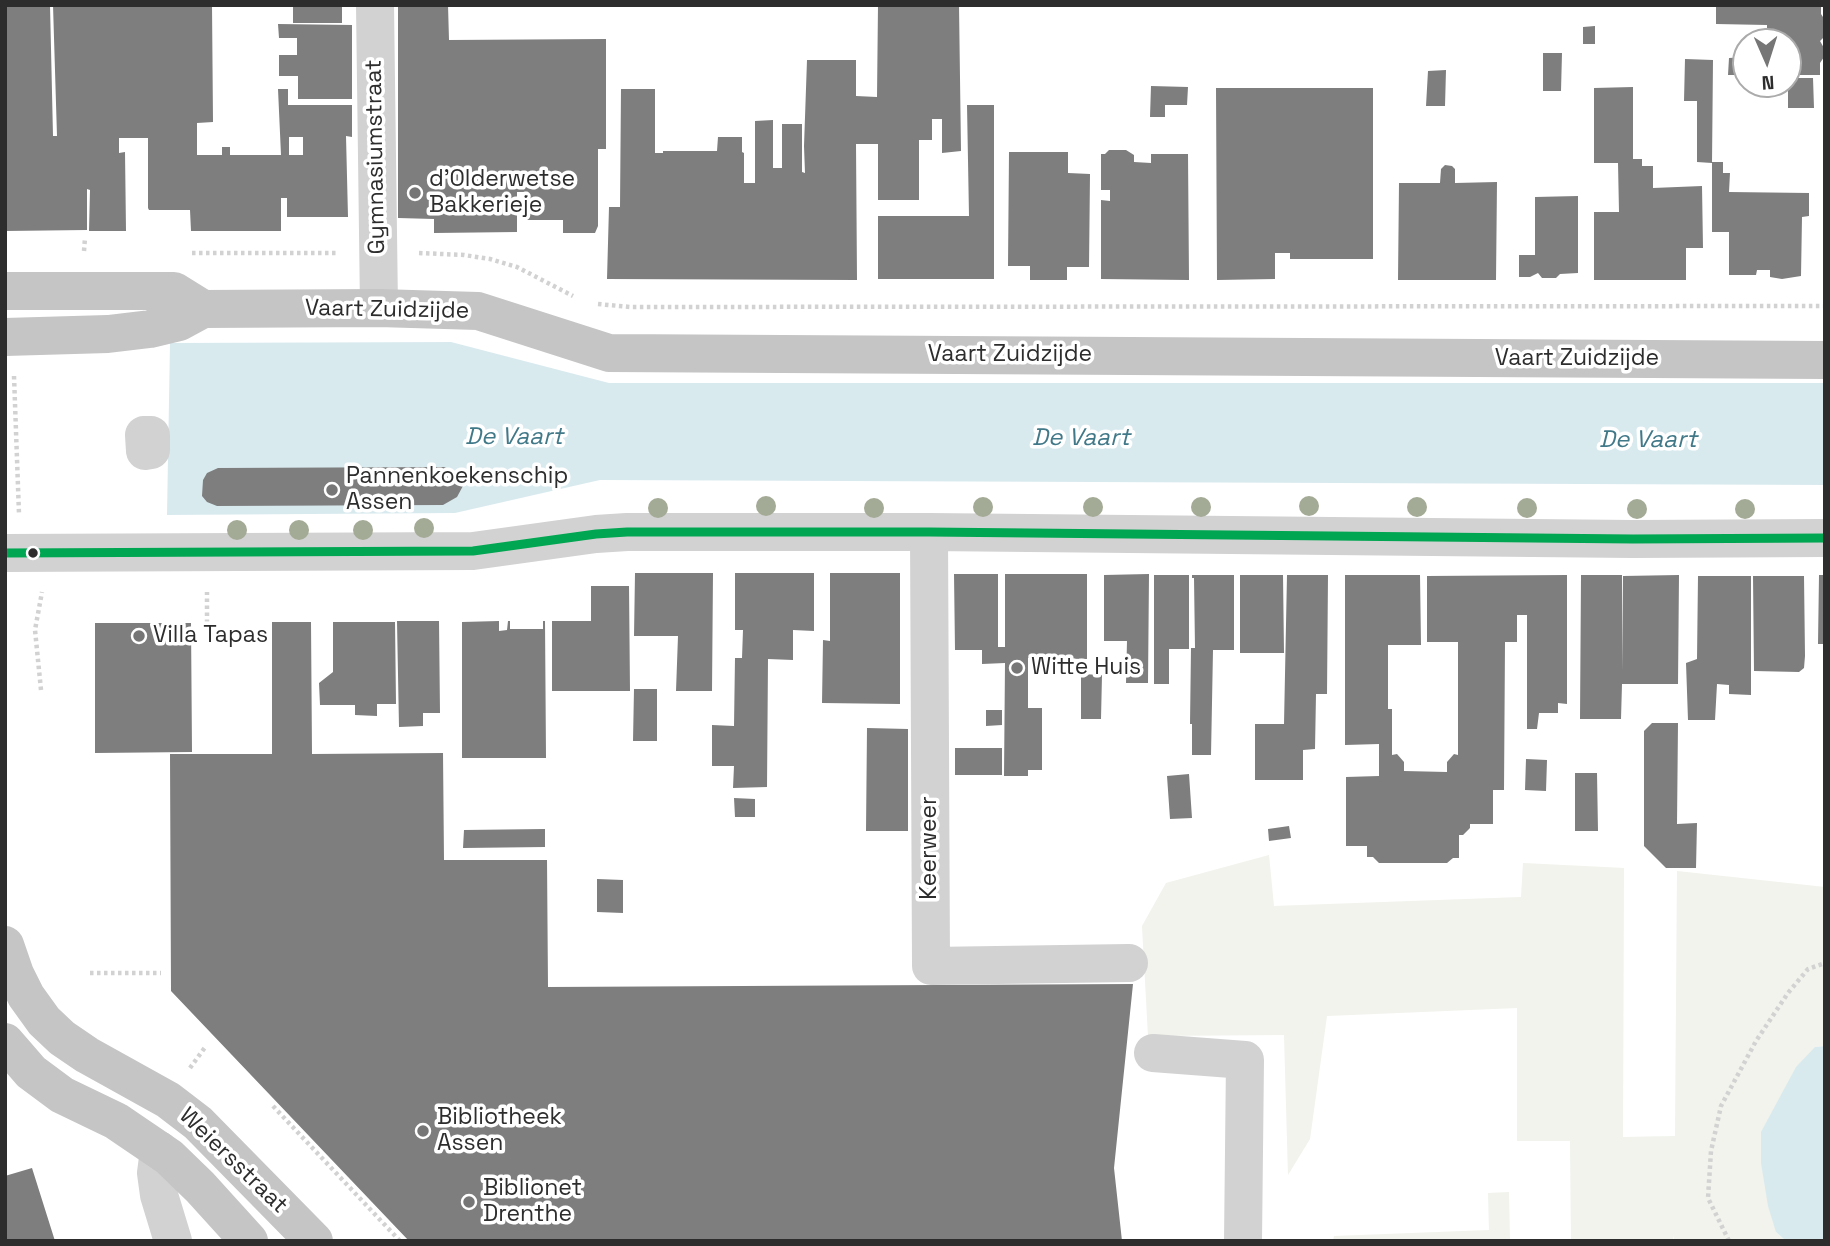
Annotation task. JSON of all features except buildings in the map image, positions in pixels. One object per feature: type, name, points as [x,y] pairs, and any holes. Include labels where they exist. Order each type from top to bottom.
[{"type":"main road","points":[[5,291],[174,291],[203,309]]},
{"type":"main road","name":"Vaart Zuidzijde","points":[[5,337],[108,334],[150,329],[179,321],[203,309],[379,308],[478,312],[609,353],[1825,360]]},
{"type":"main road","name":"Weiersstraat","points":[[9,966],[44,1021],[74,1048],[168,1100],[198,1123],[314,1241]]},
{"type":"main road","name":"Weiersstraat","points":[[5,1042],[31,1072],[62,1095],[116,1121],[159,1150],[201,1186],[249,1241]]},
{"type":"street","name":"Gymnasiumstraat","points":[[375,5],[379,308]]},
{"type":"street","points":[[5,553],[473,551],[627,532],[1825,538]]},
{"type":"street","name":"Keerweer","points":[[929,532],[931,966],[1129,963]]},
{"type":"street","points":[[47,1084],[74,1048]]},
{"type":"street","points":[[1153,1053],[1245,1060],[1243,1241]]},
{"type":"street","points":[[159,1150],[156,1173],[159,1195],[173,1241]]},
{"type":"path","points":[[377,253],[444,253],[491,259],[517,267],[584,300]]},
{"type":"path","points":[[594,303],[630,307],[1825,306]]},
{"type":"path","points":[[41,690],[34,630],[40,597],[52,565],[53,552]]},
{"type":"path","points":[[1729,1241],[1708,1198],[1711,1152],[1721,1106],[1756,1041],[1788,993],[1808,969],[1825,963]]},
{"type":"path","points":[[90,973],[161,973]]},
{"type":"path","points":[[188,1071],[206,1046]]},
{"type":"path","points":[[273,1107],[400,1241]]},
{"type":"shaded area","points":[[1269,855],[1274,906],[1521,897],[1523,863],[1624,868],[1623,1137],[1675,1136],[1677,871],[1825,887],[1825,1046],[1815,1047],[1776,1232],[1786,1241],[1674,1241],[1674,1235],[1673,1241],[1571,1241],[1570,1141],[1517,1141],[1517,1008],[1327,1016],[1310,1139],[1288,1175],[1284,1035],[1148,1036],[1142,926],[1166,883]]},
{"type":"shaded area","points":[[1509,1192],[1510,1241],[1333,1241],[1334,1236],[1489,1230],[1488,1193]]},
{"type":"water","name":"De Vaart","points":[[451,342],[609,383],[1825,383],[1825,485],[600,480],[455,513],[167,515],[170,343]]},
{"type":"water","points":[[1825,1046],[1825,1241],[1786,1241],[1776,1232],[1768,1206],[1761,1163],[1761,1132],[1796,1067],[1815,1047]]},
{"type":"transit line","points":[[5,553],[473,551],[627,532],[1825,538]]},
{"type":"place","name":"d'Olderwetse Bakkerieje","points":[[415,193]]},
{"type":"place","name":"Pannenkoekenschip Assen","points":[[332,490]]},
{"type":"place","name":"Villa Tapas","points":[[139,636]]},
{"type":"place","name":"Witte Huis","points":[[1017,668]]},
{"type":"place","name":"Bibliotheek Assen","points":[[423,1131]]},
{"type":"place","name":"Biblionet Drenthe","points":[[469,1202]]}]
